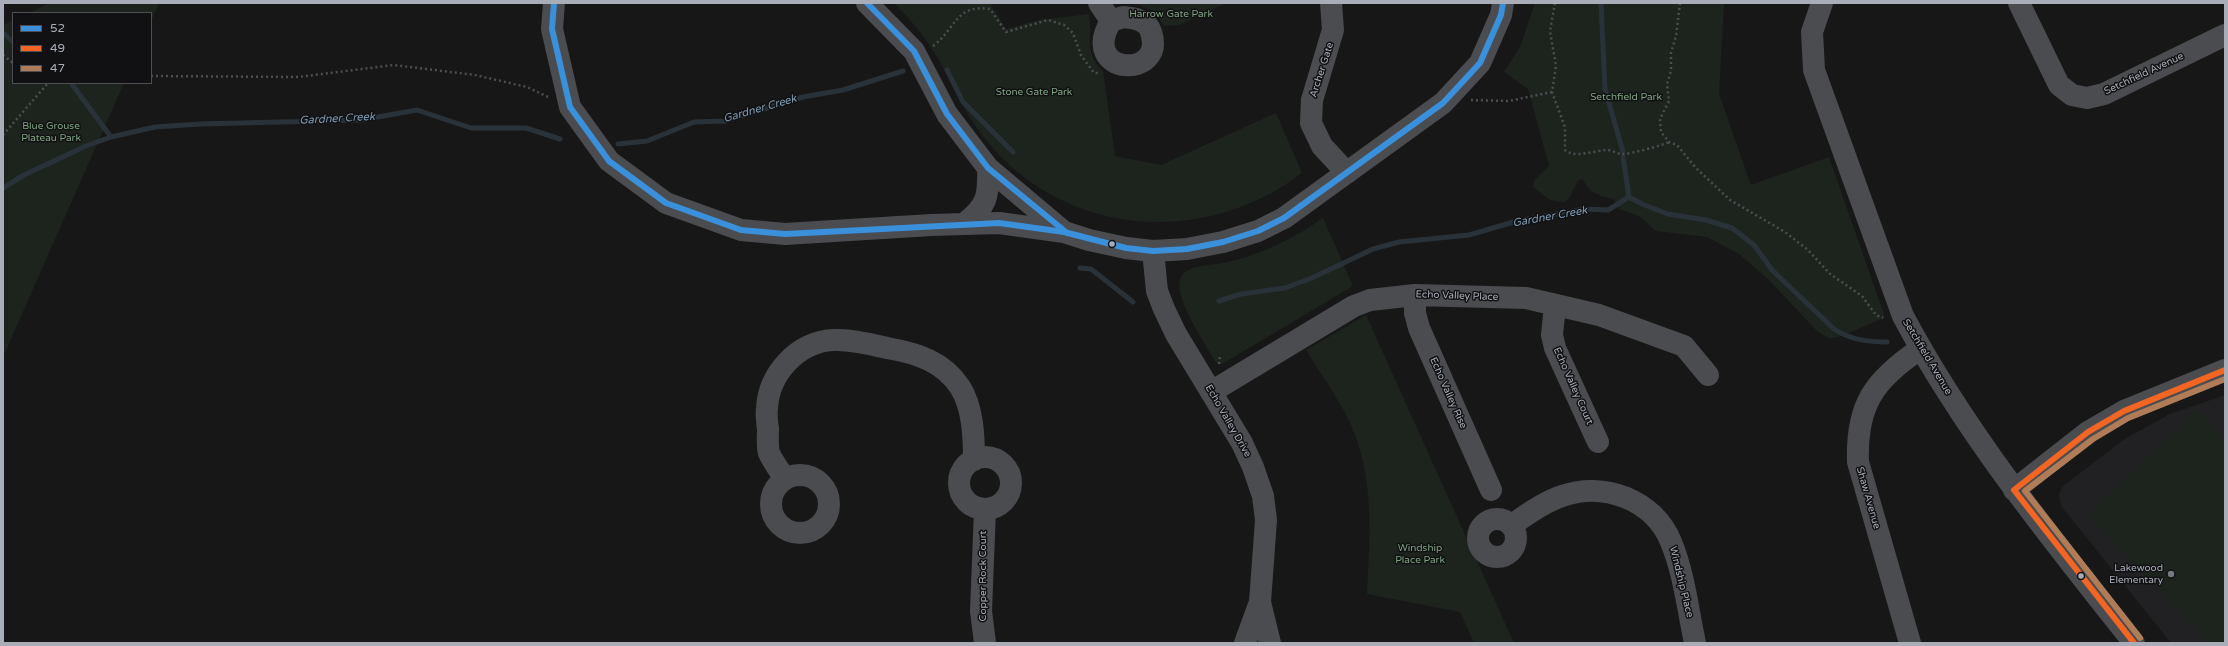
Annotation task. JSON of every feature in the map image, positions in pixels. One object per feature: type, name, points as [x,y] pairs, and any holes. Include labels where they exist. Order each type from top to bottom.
[{"type":"street","points":[[554,3],[552,29],[570,107],[609,161],[666,203],[741,230],[785,234],[999,223],[1064,232],[1089,240],[1153,251],[1187,249],[1216,243],[1258,231],[1284,218],[1443,103],[1480,63],[1501,15],[1503,3]]},
{"type":"street","points":[[867,3],[914,50],[948,114],[988,168],[1064,232]]},
{"type":"street","points":[[1099,3],[1111,21]]},
{"type":"street","name":"Archer Gate","points":[[1331,3],[1333,30],[1312,100],[1311,123],[1322,146],[1346,173]]},
{"type":"street","name":"Setchfield Avenue","points":[[1822,3],[1812,32],[1814,70],[1902,316],[1920,349],[2014,490],[2134,643]]},
{"type":"street","name":"Setchfield Avenue","points":[[2019,3],[2059,85],[2072,95],[2087,98],[2104,94],[2225,35]]},
{"type":"street","points":[[1123,17],[1134,18],[1143,22],[1150,30],[1153,40],[1149,54],[1138,65],[1128,67],[1118,65],[1109,58],[1104,49],[1103,39],[1111,21],[1123,17]]},
{"type":"street","points":[[964,224],[979,212],[986,200],[988,168]]},
{"type":"street","name":"Echo Valley Drive","points":[[1153,251],[1157,291],[1164,309],[1176,334],[1242,443],[1253,466],[1263,496],[1266,520],[1260,602],[1245,643]]},
{"type":"street","name":"Echo Valley Place","points":[[1211,392],[1354,306],[1370,300],[1415,295],[1526,298],[1599,315],[1684,346],[1708,374]]},
{"type":"street","name":"Echo Valley Rise","points":[[1415,295],[1415,313],[1419,328],[1491,490]]},
{"type":"street","name":"Echo Valley Court","points":[[1556,305],[1552,335],[1555,348],[1598,442]]},
{"type":"street","points":[[785,479],[769,452],[767,408],[770,392],[775,378],[785,364],[799,352],[816,344],[833,340],[853,342],[923,356],[948,373],[959,386],[966,400],[970,414],[974,460]]},
{"type":"street","name":"Shaw Avenue","points":[[1910,643],[1858,462],[1857,440],[1861,418],[1873,392],[1895,366],[1920,349]]},
{"type":"street","points":[[2014,490],[2088,432],[2124,411],[2225,370]]},
{"type":"street","points":[[984,457],[994,459],[1003,464],[1009,473],[1011,483],[1009,493],[1003,502],[994,508],[985,510],[974,507],[966,502],[961,494],[959,484],[961,474],[966,466],[974,460],[984,457]]},
{"type":"street","name":"Windship Place","points":[[1512,525],[1536,509],[1562,496],[1586,491],[1609,492],[1628,497],[1647,508],[1661,524],[1671,541],[1678,564],[1695,643]]},
{"type":"street","name":"Copper Rock Court","points":[[985,510],[981,611],[985,643]]},
{"type":"street","name":"Echo Valley Drive","points":[[1260,602],[1270,643]]},
{"type":"path","points":[[1555,3],[1550,31],[1556,66],[1552,92],[1565,127],[1565,150],[1568,153],[1610,150],[1622,154],[1647,147],[1661,146],[1669,142]]},
{"type":"path","points":[[1680,3],[1676,36],[1671,53],[1671,71],[1667,84],[1668,101],[1660,119],[1662,132],[1669,142],[1678,145],[1696,168],[1730,200],[1785,232],[1808,250],[1830,274],[1862,296],[1876,315],[1887,320]]},
{"type":"path","points":[[918,58],[939,41],[957,17],[978,8],[990,9],[1006,32],[1048,20],[1064,25],[1073,33],[1085,63],[1094,73],[1099,72],[1109,58]]},
{"type":"path","points":[[3,55],[12,62]]},
{"type":"path","points":[[152,76],[298,77],[394,65],[475,75],[527,87],[570,107]]},
{"type":"path","points":[[3,135],[47,84]]},
{"type":"path","points":[[1450,95],[1478,102],[1510,102],[1552,92]]},
{"type":"shaded area","name":"Lakewood Elementary","points":[[2225,395],[2225,643],[2171,643],[2061,506],[2059,494],[2063,486],[2126,438],[2170,414]]},
{"type":"green space","points":[[50,3],[159,3],[152,20],[152,12],[31,12]]},
{"type":"green space","name":"Stone Gate Park","points":[[894,3],[990,3],[1006,29],[1039,20],[1089,14],[1091,51],[1097,64],[1103,71],[1115,156],[1161,165],[1276,113],[1302,173],[1263,197],[1221,213],[1177,221],[1134,221],[1091,212],[1051,195],[1014,169],[982,135],[964,108],[940,62],[925,38]]},
{"type":"green space","name":"Harrow Gate Park","points":[[1135,3],[1226,3],[1179,25],[1164,26],[1153,11]]},
{"type":"green space","name":"Setchfield Park","points":[[1535,3],[1724,3],[1719,94],[1751,185],[1829,157],[1885,317],[1845,335],[1830,339],[1817,331],[1768,279],[1739,254],[1707,237],[1656,231],[1639,216],[1619,209],[1614,199],[1596,194],[1589,188],[1583,179],[1578,180],[1570,197],[1564,202],[1550,200],[1533,187],[1534,181],[1549,166],[1528,89],[1504,72],[1520,47]]},
{"type":"green space","name":"Blue Grouse Plateau Park","points":[[12,20],[12,84],[124,84],[3,357],[3,25]]},
{"type":"green space","points":[[1323,218],[1353,286],[1222,364],[1216,363],[1192,322],[1182,299],[1180,280],[1182,275],[1192,268],[1236,260],[1263,251],[1288,240]]},
{"type":"green space","name":"Windship Place Park","points":[[1366,315],[1514,643],[1474,643],[1460,612],[1367,594],[1369,506],[1363,463],[1349,421],[1306,350]]},
{"type":"green space","name":"Lakewood Elementary","points":[[2197,410],[2225,440],[2225,643],[2210,643],[2087,515]]},
{"type":"waterway","points":[[1601,3],[1605,89],[1623,152]]},
{"type":"waterway","points":[[3,33],[12,41]]},
{"type":"waterway","name":"Gardner Creek","points":[[947,70],[963,102],[1013,152]]},
{"type":"waterway","name":"Gardner Creek","points":[[618,144],[647,141],[694,122],[725,121],[803,97],[843,90],[903,71]]},
{"type":"waterway","points":[[72,84],[111,137]]},
{"type":"waterway","name":"Gardner Creek","points":[[3,188],[24,175],[86,146],[111,137],[155,127],[200,124],[361,120],[417,110],[471,128],[526,128],[560,139]]},
{"type":"waterway","points":[[1623,157],[1629,197]]},
{"type":"waterway","name":"Gardner Creek","points":[[1219,301],[1241,294],[1285,288],[1312,278],[1373,249],[1399,242],[1469,235],[1517,221],[1584,209],[1608,210],[1629,197],[1642,204],[1668,214],[1706,220],[1732,228],[1754,245],[1772,270],[1834,329],[1847,336],[1860,340],[1887,342]]},
{"type":"waterway","name":"Gardner Creek","points":[[1080,268],[1091,269],[1133,302]]},
{"type":"transit line","name":"52","points":[[554,3],[552,29],[570,107],[609,161],[666,203],[741,230],[785,234],[999,223],[1064,232],[1126,248],[1153,251],[1187,249],[1223,242],[1258,231],[1284,218],[1443,103],[1480,63],[1501,15],[1503,3]]},
{"type":"transit line","name":"52","points":[[867,3],[914,51],[947,114],[988,168],[1067,233]]},
{"type":"transit line","name":"49","points":[[2014,490],[2088,432],[2124,411],[2225,370]]},
{"type":"transit line","name":"47","points":[[2140,638],[2025,491],[2093,439],[2128,418],[2225,379]]},
{"type":"transit line","name":"49","points":[[2014,490],[2134,643]]},
{"type":"place","name":"Lakewood Elementary","points":[[2171,574]]}]
